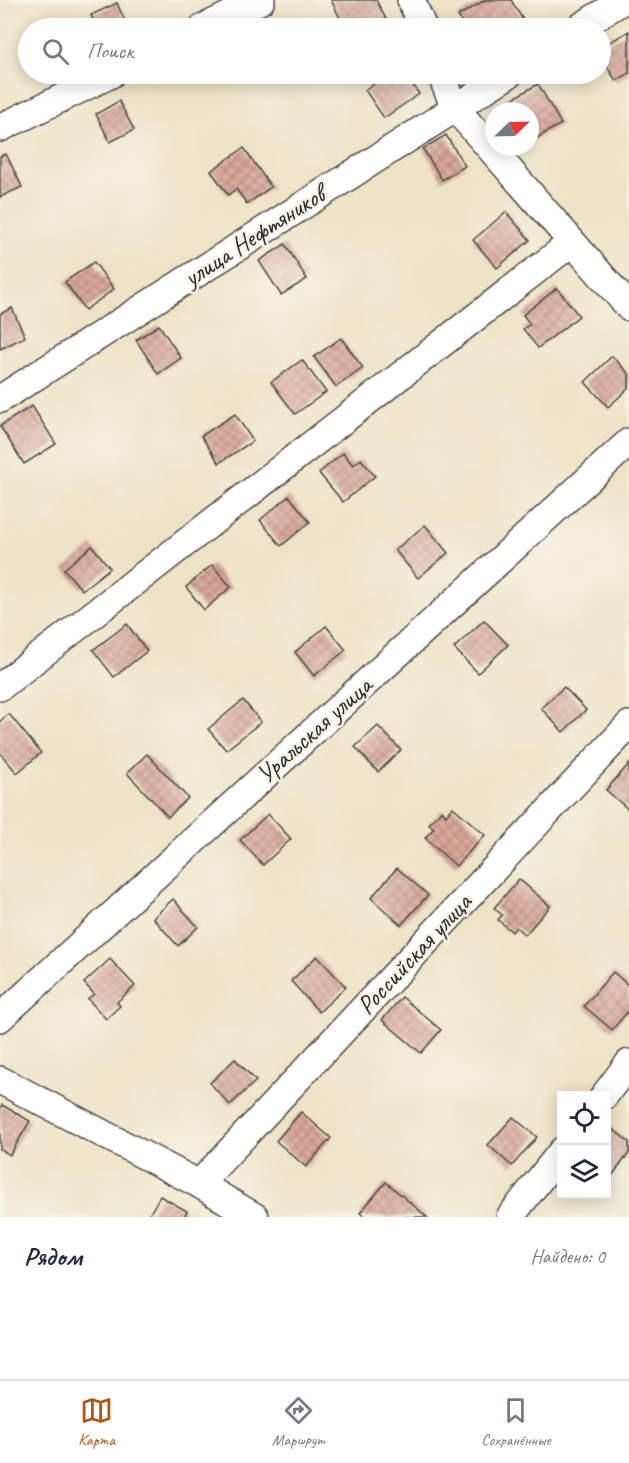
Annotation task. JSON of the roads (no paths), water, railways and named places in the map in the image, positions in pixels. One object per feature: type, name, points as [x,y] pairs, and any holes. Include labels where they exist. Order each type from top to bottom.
[{"type":"street","points":[[224,18],[261,0]]},
{"type":"street","points":[[411,0],[419,18]]},
{"type":"street","points":[[595,18],[623,0]]},
{"type":"street","points":[[0,128],[90,84]]},
{"type":"street","points":[[445,84],[455,108],[629,307]]},
{"type":"street","name":"улица Нефтяников","points":[[0,399],[493,84]]},
{"type":"street","points":[[0,687],[571,243]]},
{"type":"street","name":"Уральская улица","points":[[0,1018],[629,442]]},
{"type":"street","name":"Российская улица","points":[[200,1184],[629,724]]},
{"type":"street","points":[[607,1091],[629,1064]]},
{"type":"street","points":[[0,1080],[200,1184],[255,1217]]},
{"type":"street","points":[[510,1217],[557,1156]]}]
